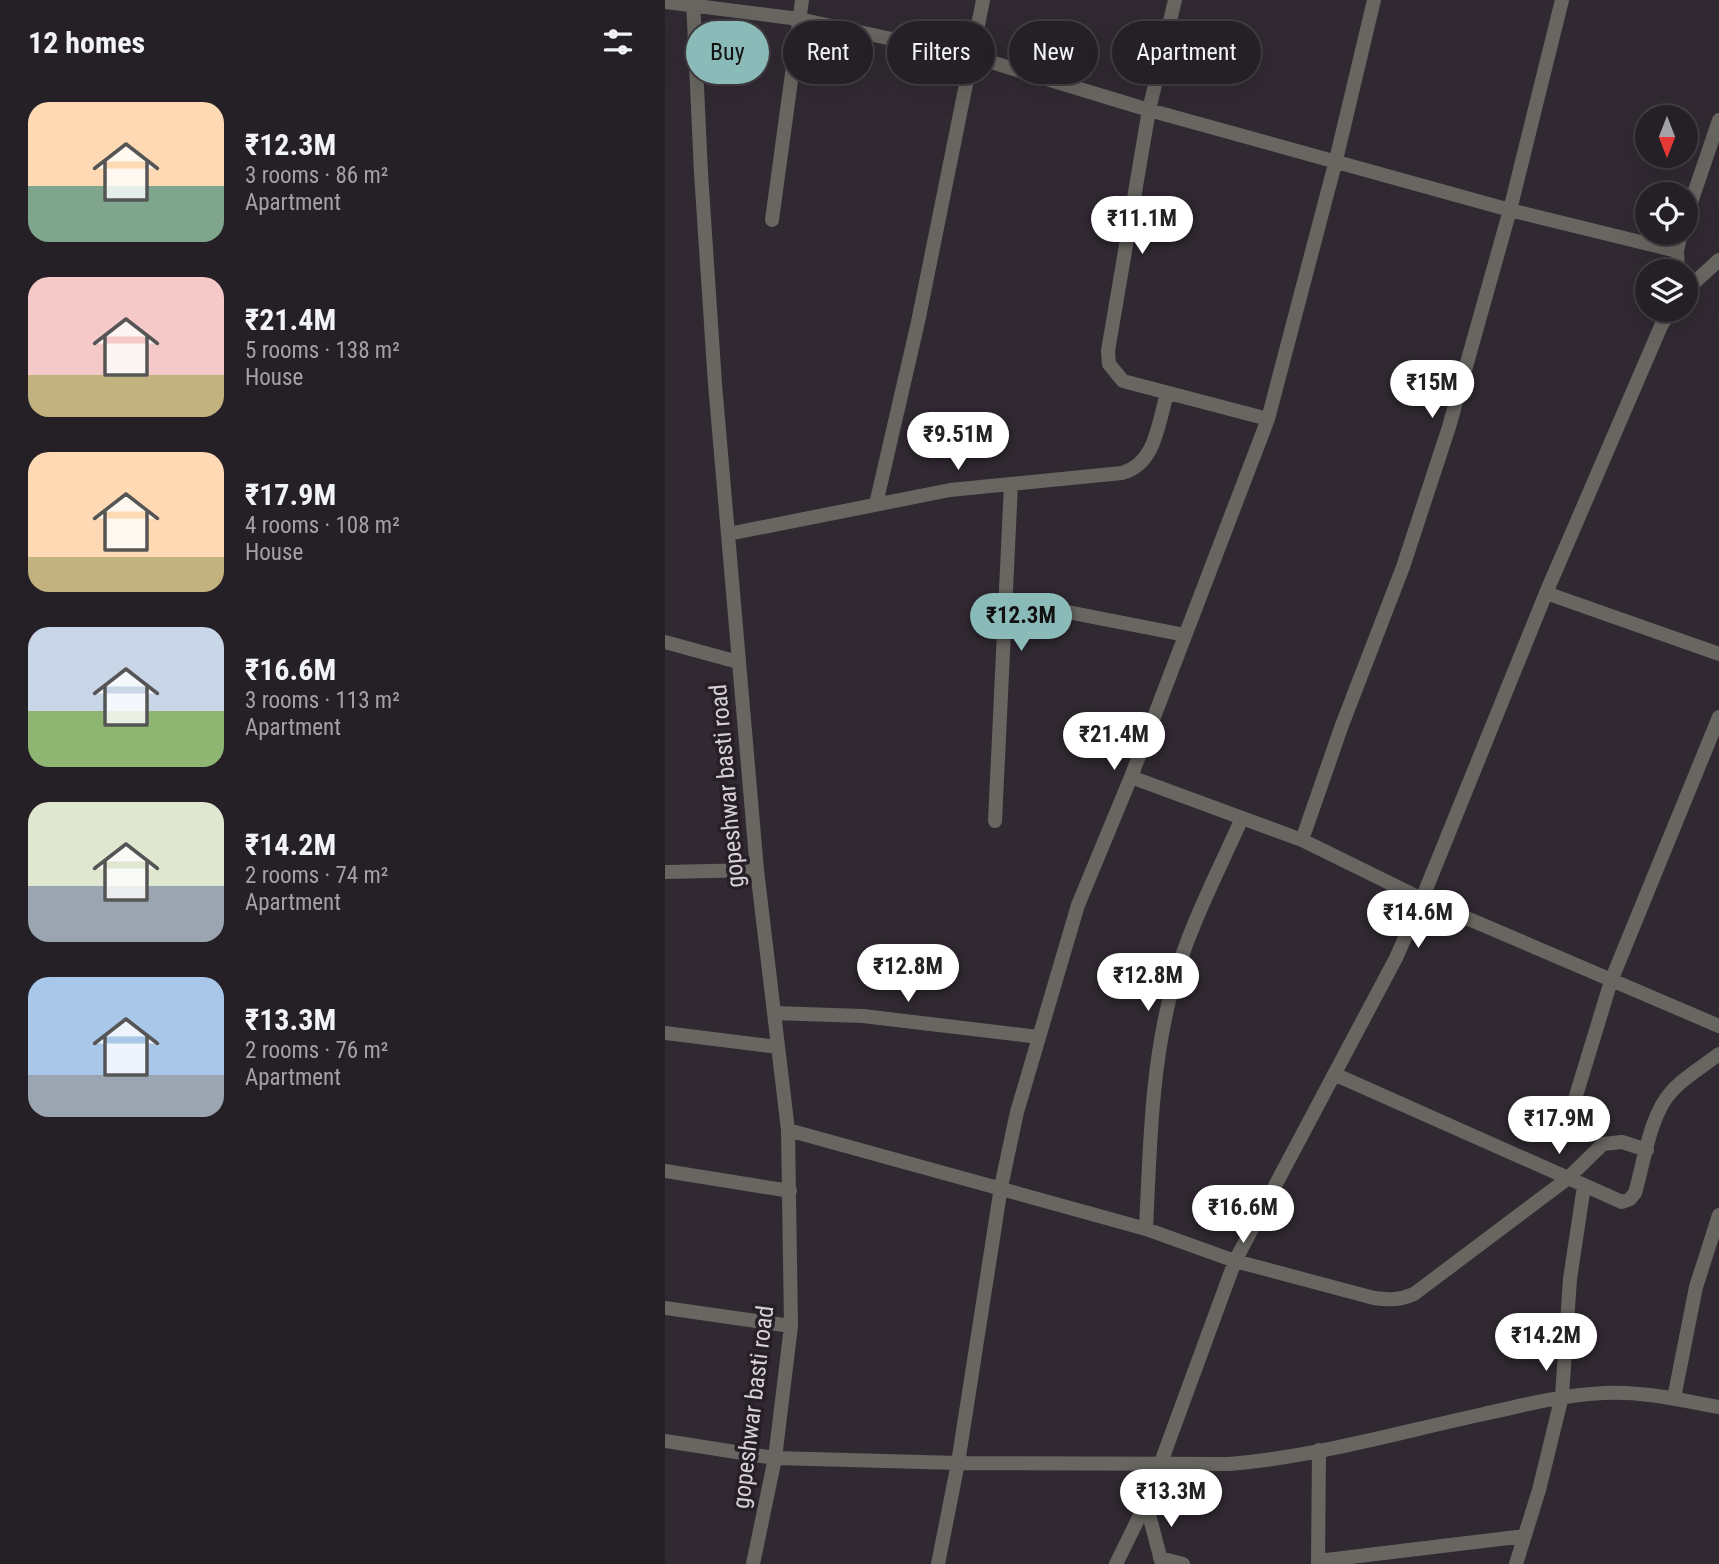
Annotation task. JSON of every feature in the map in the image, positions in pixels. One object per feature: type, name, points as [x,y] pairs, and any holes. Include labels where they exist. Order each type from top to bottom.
[{"type":"street","points":[[772,220],[802,0]]},
{"type":"street","points":[[978,21],[983,0]]},
{"type":"street","points":[[1175,0],[1149,110],[1108,351],[1109,364],[1123,381],[1268,419]]},
{"type":"street","points":[[938,1564],[958,1463],[1001,1187],[1017,1112],[1078,905],[1131,777],[1268,419],[1336,160],[1374,0]]},
{"type":"street","points":[[1301,840],[1403,567],[1449,427],[1510,210],[1562,0]]},
{"type":"street","points":[[665,2],[693,3],[799,19],[887,38]]},
{"type":"street","name":"gopeshwar basti road","points":[[693,3],[709,305],[728,534],[757,870],[788,1130],[791,1326],[775,1458],[755,1564]]},
{"type":"street","points":[[995,63],[1149,110],[1510,210],[1677,251]]},
{"type":"street","points":[[876,504],[918,322],[965,84]]},
{"type":"street","points":[[1698,182],[1719,120]]},
{"type":"street","points":[[1677,259],[1678,245]]},
{"type":"street","points":[[1698,279],[1719,260]]},
{"type":"street","points":[[1116,1564],[1146,1503],[1235,1261],[1396,958],[1546,593],[1664,322]]},
{"type":"street","points":[[728,534],[950,490],[1134,470],[1144,461],[1152,447],[1167,394]]},
{"type":"street","points":[[995,821],[1011,484]]},
{"type":"street","points":[[1546,593],[1719,653]]},
{"type":"street","points":[[1006,600],[1185,635]]},
{"type":"street","points":[[665,642],[739,662]]},
{"type":"street","points":[[1575,1099],[1611,981],[1719,717]]},
{"type":"street","points":[[1131,777],[1301,840],[1422,899],[1719,1026]]},
{"type":"street","points":[[1146,1229],[1154,1081],[1164,1020],[1187,946],[1242,818]]},
{"type":"street","points":[[665,872],[757,870]]},
{"type":"street","points":[[774,1013],[863,1016],[1039,1037]]},
{"type":"street","points":[[665,1033],[778,1047]]},
{"type":"street","points":[[1334,1074],[1622,1202],[1630,1199],[1635,1192],[1658,1111],[1666,1098],[1674,1088],[1719,1055]]},
{"type":"street","points":[[788,1130],[1146,1229],[1235,1261],[1390,1300],[1414,1294],[1567,1179],[1603,1144],[1622,1142],[1647,1150]]},
{"type":"street","points":[[665,1171],[790,1191]]},
{"type":"street","points":[[1516,1564],[1539,1490],[1562,1396],[1570,1279],[1584,1186]]},
{"type":"street","points":[[1674,1398],[1696,1287],[1719,1215]]},
{"type":"street","points":[[665,1308],[791,1326]]},
{"type":"street","points":[[665,1441],[775,1458],[958,1463],[1229,1464],[1263,1461],[1319,1450],[1562,1396],[1650,1394],[1719,1407]]},
{"type":"street","points":[[1319,1450],[1318,1563],[1525,1536]]},
{"type":"street","points":[[1146,1503],[1161,1561],[1183,1564]]}]
